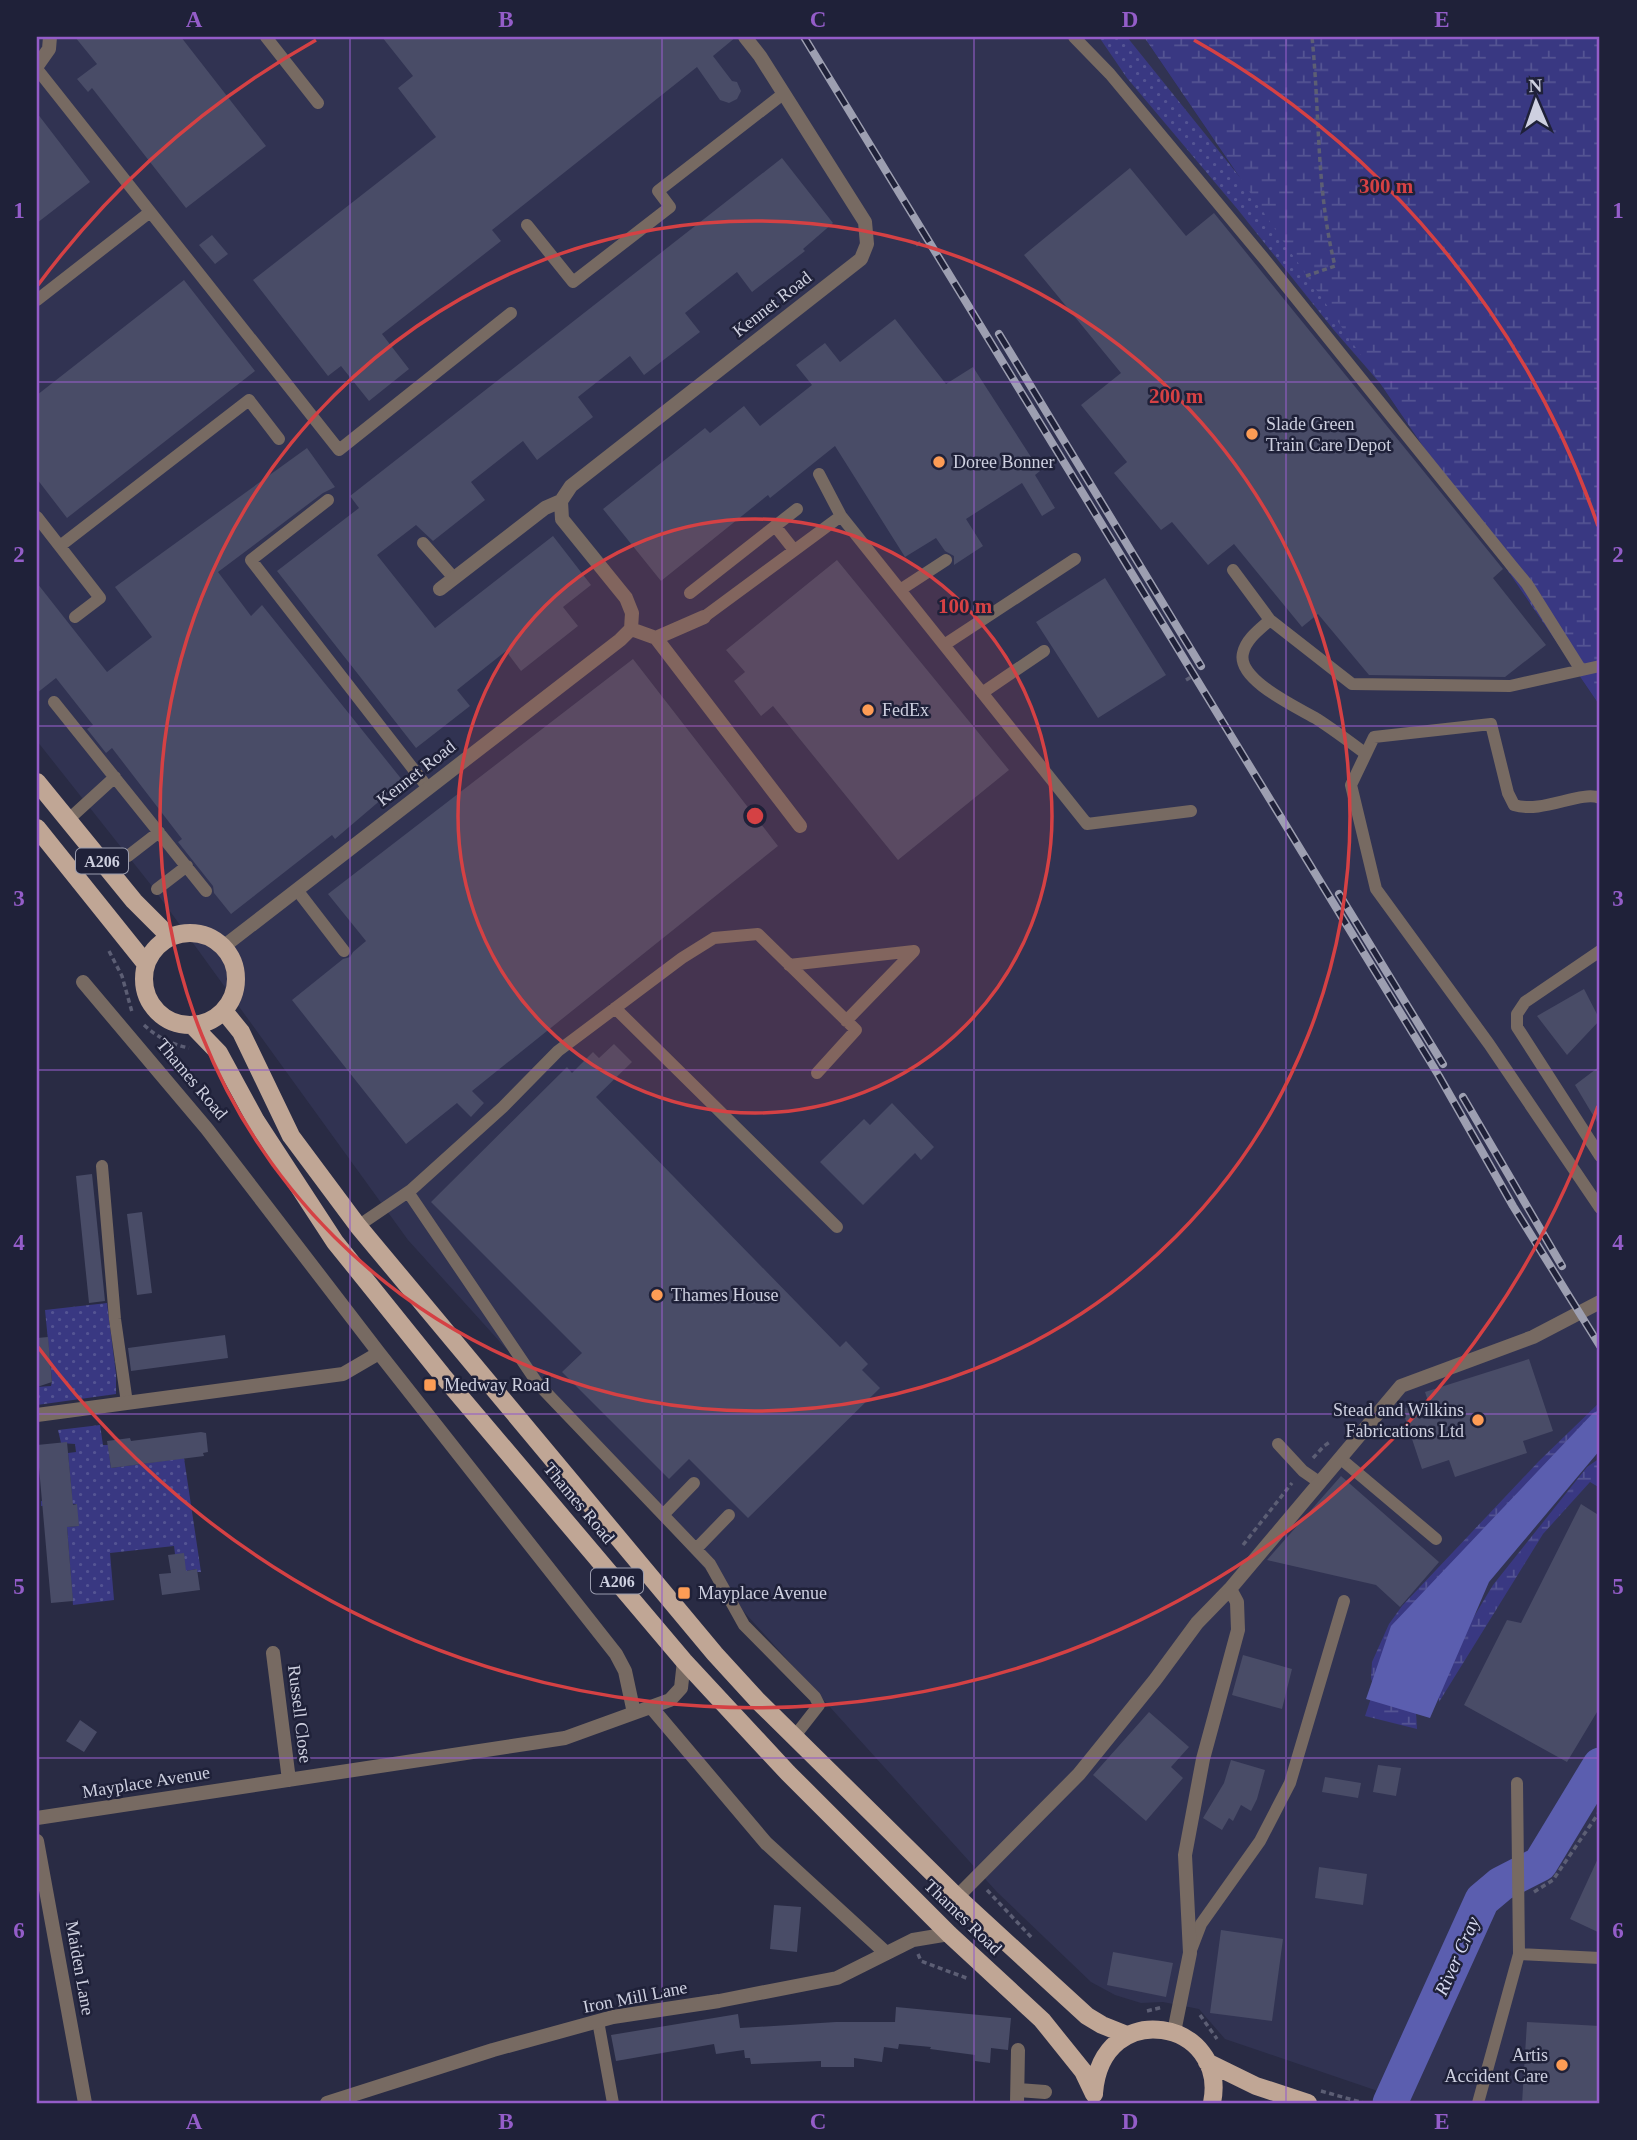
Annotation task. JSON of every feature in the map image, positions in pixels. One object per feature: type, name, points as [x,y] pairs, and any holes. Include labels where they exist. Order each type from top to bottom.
[{"type":"main road","name":"A206","points":[[37,782],[134,901],[170,937]]},
{"type":"main road","name":"A206","points":[[37,828],[146,964]]},
{"type":"main road","points":[[146,964],[154,950],[170,937],[185,933],[203,934],[217,941],[230,956],[236,971],[235,992],[224,1011]]},
{"type":"main road","name":"Thames Road","points":[[146,964],[144,982],[153,1006],[164,1017],[176,1023],[192,1025],[211,1020],[224,1011],[242,1032],[291,1136],[358,1226],[715,1654],[794,1737],[957,1897],[1087,2016],[1127,2035]]},
{"type":"main road","name":"Thames Road","points":[[192,1025],[219,1053],[256,1121],[335,1242],[442,1375],[684,1661],[788,1773],[949,1934],[1042,2020],[1083,2071],[1094,2099]]},
{"type":"main road","points":[[1094,2099],[1095,2074],[1108,2050],[1127,2035],[1149,2029],[1174,2032],[1192,2043],[1207,2062],[1213,2083],[1212,2103]]},
{"type":"main road","points":[[1207,2062],[1256,2086],[1308,2103]]},
{"type":"street","points":[[37,68],[49,49],[51,37]]},
{"type":"street","name":"Kennet Road","points":[[440,589],[545,509],[561,501],[571,486],[861,259],[867,244],[865,222],[760,55],[745,37]]},
{"type":"street","points":[[561,501],[562,519],[626,598],[632,613],[631,629],[656,638],[800,826]]},
{"type":"street","points":[[656,638],[704,617]]},
{"type":"street","name":"Kennet Road","points":[[223,947],[631,629]]},
{"type":"street","name":"Thames Road","points":[[83,982],[206,1129],[616,1654],[625,1671],[634,1713]]},
{"type":"street","points":[[957,1897],[1079,1774],[1197,1623],[1230,1589],[1401,1386],[1533,1337],[1600,1302]]},
{"type":"street","points":[[37,1415],[343,1374],[379,1353]]},
{"type":"street","points":[[1174,2032],[1190,1953],[1185,1856],[1203,1759],[1238,1630],[1237,1602],[1230,1589]]},
{"type":"street","name":"Russell Close","points":[[273,1653],[289,1780]]},
{"type":"street","name":"Mayplace Avenue","points":[[37,1818],[565,1738],[670,1700],[681,1688],[684,1661]]},
{"type":"street","points":[[651,1706],[766,1843],[886,1953]]},
{"type":"street","name":"Maiden Lane","points":[[37,1841],[85,2103]]},
{"type":"street","name":"Iron Mill Lane","points":[[327,2103],[493,2050],[598,2021],[837,1978],[913,1940],[949,1934]]},
{"type":"street","points":[[1018,2050],[1017,2097],[1045,2092]]},
{"type":"lane","points":[[266,37],[318,103]]},
{"type":"lane","points":[[1074,37],[1110,74],[1266,261],[1527,584],[1581,670]]},
{"type":"lane","points":[[37,68],[339,450],[511,313]]},
{"type":"lane","points":[[527,225],[573,282],[670,207],[658,191],[783,94]]},
{"type":"lane","points":[[37,300],[150,212]]},
{"type":"lane","points":[[60,546],[249,400],[279,439]]},
{"type":"lane","points":[[819,474],[841,516],[1087,824],[1191,811]]},
{"type":"lane","points":[[328,500],[251,561],[428,788]]},
{"type":"lane","points":[[690,593],[797,509]]},
{"type":"lane","points":[[704,617],[841,516]]},
{"type":"lane","points":[[37,517],[100,597],[75,617]]},
{"type":"lane","points":[[775,526],[794,550]]},
{"type":"lane","points":[[423,543],[454,578]]},
{"type":"lane","points":[[944,645],[1075,559]]},
{"type":"lane","points":[[900,590],[946,560]]},
{"type":"lane","points":[[1233,570],[1270,620],[1352,684],[1510,686],[1600,666]]},
{"type":"lane","points":[[1270,620],[1254,635],[1243,652],[1242,662],[1253,677],[1275,696],[1316,719],[1366,754]]},
{"type":"lane","points":[[982,692],[1044,651]]},
{"type":"lane","points":[[54,702],[206,891]]},
{"type":"lane","points":[[1600,798],[1595,795],[1526,809],[1514,805],[1508,793],[1490,724],[1374,737],[1351,785],[1376,889],[1489,1044],[1600,1208]]},
{"type":"lane","points":[[68,819],[116,777]]},
{"type":"lane","points":[[128,856],[159,832]]},
{"type":"lane","points":[[157,889],[187,866]]},
{"type":"lane","points":[[297,890],[344,951]]},
{"type":"lane","points":[[358,1226],[408,1192],[503,1107],[558,1051],[682,958],[714,938],[758,934],[856,1030],[817,1073]]},
{"type":"lane","points":[[789,965],[914,951],[846,1020]]},
{"type":"lane","points":[[1600,951],[1525,1002],[1517,1014],[1517,1027],[1600,1156]]},
{"type":"lane","points":[[615,1008],[837,1227]]},
{"type":"lane","points":[[102,1166],[115,1319],[127,1403]]},
{"type":"lane","points":[[408,1192],[538,1384],[710,1564],[744,1625],[815,1697],[819,1705],[794,1737]]},
{"type":"lane","points":[[1278,1444],[1303,1471],[1319,1482]]},
{"type":"lane","points":[[1341,1459],[1436,1539]]},
{"type":"lane","points":[[663,1515],[694,1483]]},
{"type":"lane","points":[[696,1549],[729,1515]]},
{"type":"lane","points":[[1190,1953],[1201,1924],[1260,1841],[1290,1783],[1345,1601]]},
{"type":"lane","points":[[1478,2103],[1519,1954],[1517,1783]]},
{"type":"lane","points":[[1519,1954],[1600,1958]]},
{"type":"lane","points":[[598,2021],[613,2103]]},
{"type":"path","points":[[1306,276],[1335,266],[1328,237],[1319,169],[1311,37]]},
{"type":"path","points":[[916,245],[923,241]]},
{"type":"path","points":[[1519,1900],[1553,1880],[1600,1811]]},
{"type":"path","points":[[985,1887],[1034,1940]]},
{"type":"path","points":[[916,1950],[921,1961],[981,1984]]},
{"type":"path","points":[[1138,2012],[1160,2007]]},
{"type":"path","points":[[1200,2015],[1219,2043]]},
{"type":"path","points":[[1342,2098],[1364,2103]]},
{"type":"shaded area","points":[[37,37],[1144,37],[1600,706],[1600,2103],[1413,2103],[1225,2039],[1199,2009],[1163,2002],[1141,2003],[1115,1995],[1091,1982],[997,1892],[408,1240],[151,885],[37,741]]},
{"type":"shaded area","points":[[1600,1410],[1600,1450],[1489,1582],[1430,1718],[1366,1699],[1391,1626],[1593,1413]]},
{"type":"green space","points":[[1099,37],[1127,37],[1293,243],[1445,458],[1333,329],[1239,211],[1127,78]]},
{"type":"green space","points":[[1144,37],[1600,37],[1600,706]]},
{"type":"green space","points":[[107,1303],[116,1394],[37,1405],[37,1387],[51,1386],[52,1381],[45,1310]]},
{"type":"green space","points":[[1600,1402],[1600,1416],[1412,1646],[1417,1729],[1365,1716],[1374,1689],[1371,1678],[1372,1662],[1389,1624],[1402,1606],[1539,1461]]},
{"type":"green space","points":[[100,1425],[103,1445],[108,1445],[111,1468],[184,1458],[201,1572],[197,1572],[197,1569],[186,1571],[175,1554],[174,1546],[110,1553],[114,1600],[73,1605],[67,1527],[78,1526],[76,1504],[41,1506],[41,1501],[72,1498],[68,1453],[76,1452],[75,1444],[61,1443],[58,1430]]},
{"type":"green space","points":[[1600,1458],[1600,1488],[1590,1482],[1543,1534],[1439,1702],[1438,1676],[1493,1585],[1587,1467]]},
{"type":"building","points":[[75,37],[181,37],[266,146],[186,208],[92,88],[88,92],[77,79],[97,64]]},
{"type":"building","points":[[382,37],[736,37],[713,56],[732,81],[737,82],[741,91],[737,99],[729,103],[720,100],[697,67],[492,230],[501,241],[382,334],[409,369],[369,401],[341,366],[328,376],[253,280],[436,137],[398,88],[413,76]]},
{"type":"building","points":[[37,113],[90,182],[37,223]]},
{"type":"building","points":[[782,158],[833,223],[803,249],[805,251],[752,292],[737,272],[685,313],[700,332],[644,375],[630,356],[578,397],[593,417],[537,460],[523,441],[471,482],[485,500],[433,541],[416,525],[377,555],[435,628],[553,536],[591,585],[563,607],[578,626],[521,671],[506,651],[457,690],[470,706],[416,748],[277,571],[359,508],[350,496]]},
{"type":"building","name":"Slade Green Train Care Depot","points":[[1130,168],[1186,236],[1214,213],[1503,569],[1493,578],[1546,645],[1505,677],[1369,675],[1318,614],[1302,627],[1234,544],[1208,565],[1172,522],[1161,530],[1114,473],[1127,462],[1081,405],[1121,373],[1024,255]]},
{"type":"building","points":[[212,235],[228,254],[215,264],[199,245]]},
{"type":"building","points":[[184,280],[255,371],[67,518],[37,479],[37,395]]},
{"type":"building","points":[[895,319],[946,384],[973,367],[1040,471],[1035,475],[1055,508],[1042,516],[1022,483],[966,519],[983,546],[954,565],[954,556],[945,551],[936,538],[905,557],[835,446],[770,498],[768,495],[661,581],[603,509],[705,428],[710,433],[744,406],[760,426],[812,385],[796,365],[825,343],[840,362]]},
{"type":"building","points":[[307,448],[335,487],[323,493],[218,572],[251,616],[262,605],[403,781],[335,839],[332,835],[231,914],[214,893],[213,886],[178,842],[182,839],[112,748],[106,753],[87,729],[93,725],[56,678],[37,693],[37,583],[107,672],[152,637],[115,587]]},
{"type":"building","name":"FedEx","points":[[837,560],[1009,770],[898,860],[773,706],[761,716],[734,681],[745,672],[726,650]]},
{"type":"building","points":[[1105,578],[1166,675],[1098,718],[1036,622]]},
{"type":"building","points":[[633,659],[778,846],[472,1091],[484,1103],[471,1117],[457,1103],[406,1144],[292,1000],[343,959],[350,957],[366,941],[328,894]]},
{"type":"building","points":[[1584,989],[1600,1020],[1567,1055],[1537,1016]]},
{"type":"building","name":"Thames House","points":[[614,1044],[632,1062],[596,1097],[840,1347],[846,1341],[868,1364],[862,1370],[880,1388],[748,1518],[689,1459],[669,1479],[562,1372],[582,1353],[431,1202],[567,1067],[572,1073],[593,1052],[599,1058]]},
{"type":"building","points":[[1600,1066],[1600,1127],[1575,1085]]},
{"type":"building","points":[[892,1103],[934,1147],[921,1160],[915,1153],[863,1205],[820,1162],[864,1119],[870,1125]]},
{"type":"building","points":[[92,1174],[105,1301],[89,1303],[76,1176]]},
{"type":"building","points":[[142,1212],[152,1293],[137,1295],[127,1214]]},
{"type":"building","points":[[225,1335],[228,1358],[131,1371],[128,1348]]},
{"type":"building","points":[[48,1337],[52,1382],[37,1387],[37,1338]]},
{"type":"building","name":"Stead and Wilkins Fabrications Ltd","points":[[1529,1359],[1553,1431],[1523,1441],[1527,1453],[1455,1477],[1449,1460],[1422,1469],[1402,1409],[1428,1401],[1425,1392]]},
{"type":"building","points":[[206,1433],[208,1452],[203,1453],[204,1456],[111,1468],[107,1441],[130,1438],[131,1441]]},
{"type":"building","points":[[67,1442],[73,1505],[77,1504],[79,1526],[67,1527],[73,1601],[51,1603],[37,1445]]},
{"type":"building","points":[[1341,1476],[1439,1562],[1400,1607],[1376,1585],[1267,1560]]},
{"type":"building","points":[[1581,1504],[1600,1516],[1600,1707],[1567,1762],[1464,1705],[1507,1620],[1521,1623]]},
{"type":"building","points":[[184,1553],[186,1571],[197,1569],[200,1590],[162,1595],[159,1574],[171,1573],[168,1555]]},
{"type":"building","points":[[1243,1655],[1292,1669],[1282,1709],[1232,1695]]},
{"type":"building","points":[[1149,1712],[1189,1747],[1171,1767],[1183,1778],[1146,1821],[1093,1775]]},
{"type":"building","points":[[80,1720],[97,1732],[84,1752],[66,1741]]},
{"type":"building","points":[[1231,1760],[1265,1770],[1251,1811],[1241,1805],[1233,1821],[1229,1818],[1222,1830],[1203,1818],[1224,1783]]},
{"type":"building","points":[[1378,1765],[1401,1768],[1396,1796],[1373,1792]]},
{"type":"building","points":[[1325,1777],[1361,1783],[1358,1798],[1322,1792]]},
{"type":"building","points":[[1600,1854],[1600,1933],[1570,1919]]},
{"type":"building","points":[[1319,1867],[1367,1874],[1363,1905],[1315,1898]]},
{"type":"building","points":[[774,1905],[801,1907],[797,1952],[770,1949]]},
{"type":"building","points":[[1221,1930],[1283,1939],[1272,2021],[1210,2013]]},
{"type":"building","points":[[1113,1952],[1173,1963],[1166,1997],[1107,1985]]},
{"type":"building","points":[[896,2007],[1011,2018],[1008,2050],[991,2048],[990,2063],[975,2061],[975,2055],[899,2044],[898,2049],[884,2047],[882,2062],[854,2058],[854,2067],[821,2067],[821,2061],[751,2064],[750,2058],[745,2058],[744,2050],[716,2054],[714,2044],[616,2061],[611,2035],[738,2014],[740,2028],[836,2022],[895,2022]]},
{"type":"building","name":"Artis Accident Care","points":[[1527,2022],[1600,2026],[1600,2103],[1522,2103]]},
{"type":"waterway","name":"River Cray","points":[[1390,2103],[1482,1900],[1501,1884],[1540,1864],[1600,1765]]},
{"type":"railway","points":[[804,37],[1439,1076],[1513,1206],[1600,1346]]},
{"type":"railway","points":[[999,334],[1201,666]]},
{"type":"railway","points":[[1339,894],[1443,1064]]},
{"type":"railway","points":[[1463,1097],[1562,1266]]},
{"type":"place","name":"Slade Green Train Care Depot","points":[[1252,434]]},
{"type":"place","name":"Doree Bonner","points":[[939,462]]},
{"type":"place","name":"FedEx","points":[[868,710]]},
{"type":"place","name":"Thames House","points":[[657,1295]]},
{"type":"place","name":"Medway Road","points":[[430,1385]]},
{"type":"place","name":"Stead and Wilkins Fabrications Ltd","points":[[1478,1420]]},
{"type":"place","name":"Mayplace Avenue","points":[[684,1593]]},
{"type":"place","name":"Artis Accident Care","points":[[1562,2065]]}]
